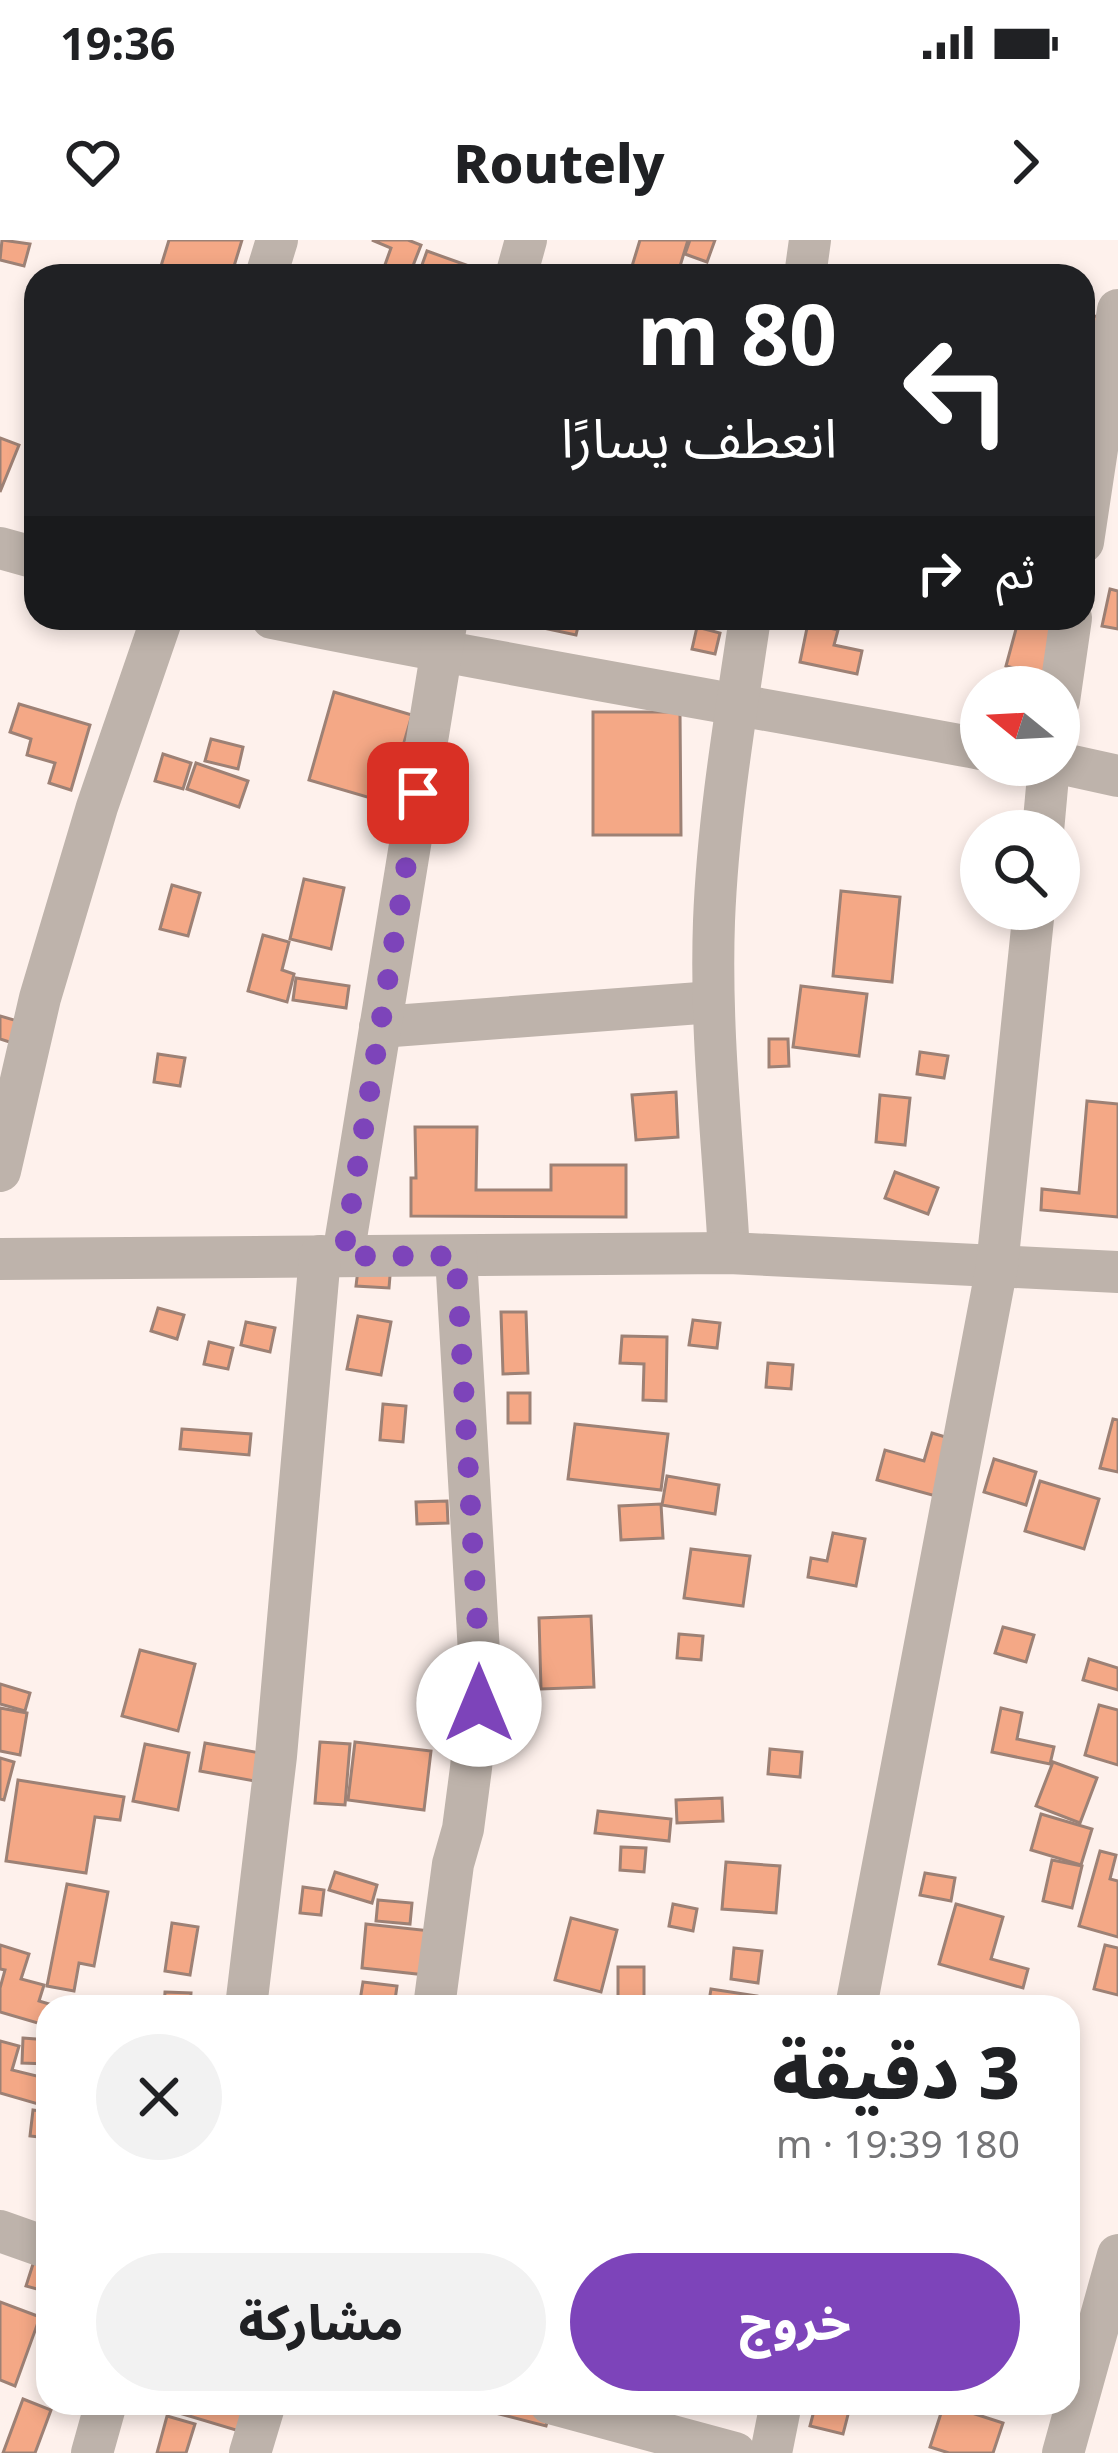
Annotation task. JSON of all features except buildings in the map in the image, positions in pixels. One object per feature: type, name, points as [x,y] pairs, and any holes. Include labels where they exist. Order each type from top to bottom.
[{"type":"street","points":[[1095,462],[1118,310]]},
{"type":"street","points":[[0,1171],[40,998],[97,807],[158,630]]},
{"type":"street","points":[[393,630],[444,635],[737,703],[960,744]]},
{"type":"street","points":[[729,1253],[713,1002],[719,832],[749,630]]},
{"type":"street","points":[[1064,666],[1070,630]]},
{"type":"street","points":[[247,1995],[332,1256],[380,1027],[444,635]]},
{"type":"street","points":[[1080,768],[1118,776]]},
{"type":"street","points":[[858,1995],[997,1267],[1032,930]]},
{"type":"street","points":[[380,1027],[713,1002]]},
{"type":"street","points":[[0,1259],[729,1253],[1118,1272]]},
{"type":"street","points":[[436,1995],[453,1864],[469,1788],[480,1670],[456,1256]]},
{"type":"street","points":[[0,2231],[36,2244]]},
{"type":"street","points":[[1080,2391],[1118,2254]]},
{"type":"street","points":[[92,2453],[103,2415]]},
{"type":"street","points":[[250,2453],[261,2415]]},
{"type":"street","points":[[569,2415],[600,2435],[735,2453]]},
{"type":"street","points":[[771,2453],[779,2415]]},
{"type":"street","points":[[1063,2453],[1074,2415]]},
{"type":"route","points":[[418,793],[343,1256],[456,1256],[479,1704]]}]
